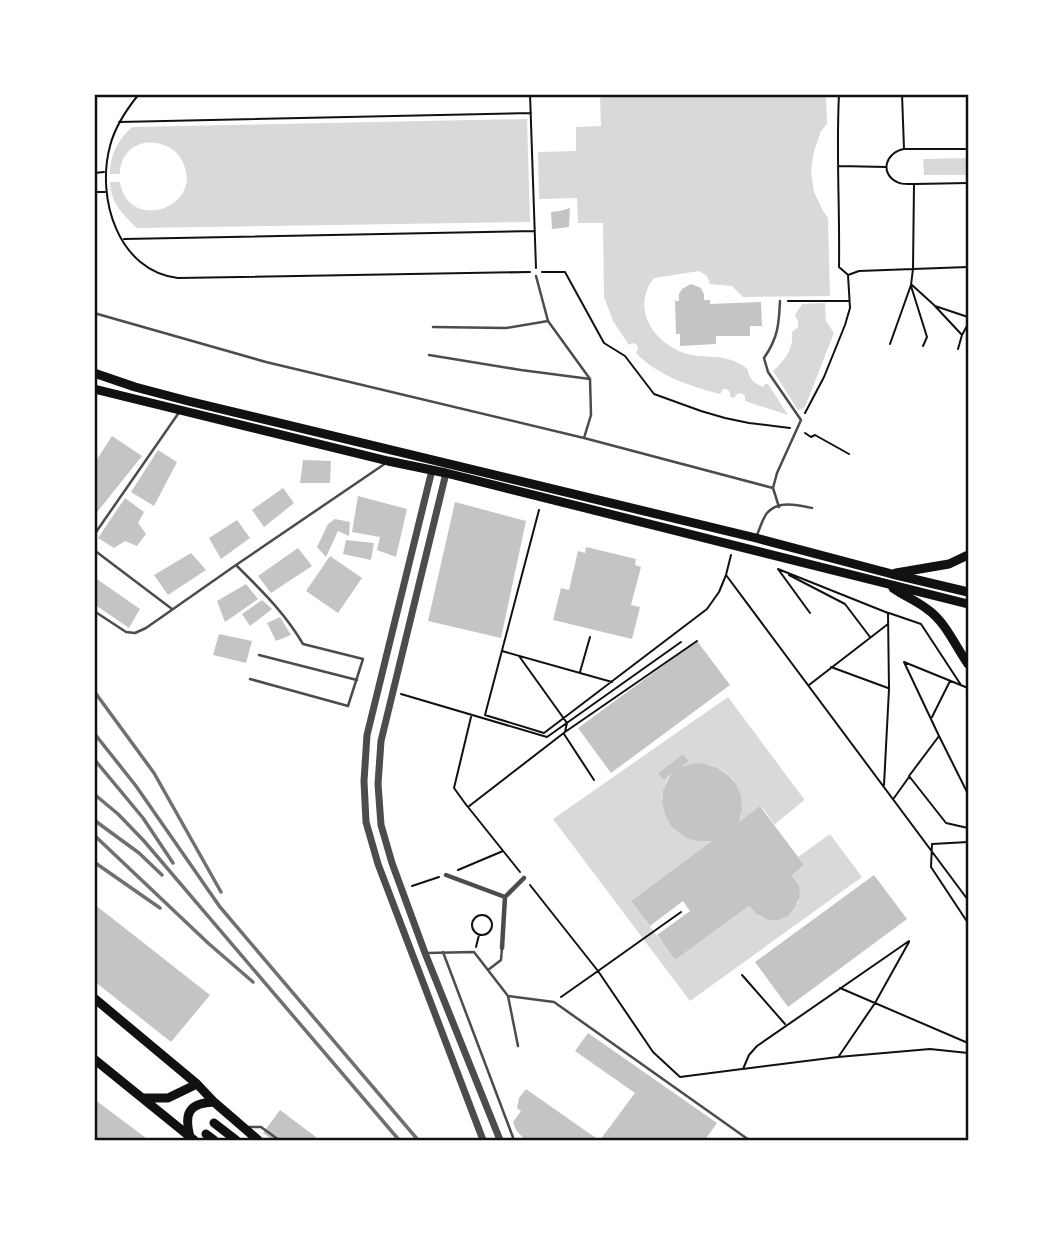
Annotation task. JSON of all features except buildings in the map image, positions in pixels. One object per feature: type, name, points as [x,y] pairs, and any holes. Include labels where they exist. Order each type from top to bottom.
[{"type":"main road","points":[[94,373],[188,401],[968,592]]},
{"type":"main road","points":[[94,389],[446,473],[968,604]]},
{"type":"main road","points":[[892,574],[949,565],[968,555]]},
{"type":"main road","points":[[888,585],[928,609],[942,624],[968,664]]},
{"type":"main road","points":[[94,998],[197,1084],[258,1140]]},
{"type":"main road","points":[[94,1059],[192,1139]]},
{"type":"main road","points":[[142,1098],[168,1098],[197,1084]]},
{"type":"main road","points":[[192,1139],[187,1116],[198,1105],[214,1102]]},
{"type":"main road","points":[[214,1123],[236,1140]]},
{"type":"main road","points":[[206,1133],[214,1140]]},
{"type":"street","points":[[432,470],[367,735],[364,781],[366,822],[412,957],[483,1140]]},
{"type":"street","points":[[446,473],[381,741],[378,784],[381,825],[425,953],[499,1140]]},
{"type":"street","points":[[446,875],[505,897]]},
{"type":"street","points":[[502,948],[505,897],[524,878]]},
{"type":"street","points":[[412,957],[425,953]]},
{"type":"lane","points":[[536,276],[548,321],[590,379],[590,415],[584,438]]},
{"type":"lane","points":[[779,507],[773,488],[801,420],[768,372],[764,358],[779,327],[780,301]]},
{"type":"lane","points":[[94,313],[266,362],[584,438],[773,488]]},
{"type":"lane","points":[[433,327],[506,328],[548,321]]},
{"type":"lane","points":[[429,355],[590,379]]},
{"type":"lane","points":[[94,536],[180,411]]},
{"type":"lane","points":[[94,611],[126,632],[135,633],[145,628],[388,461]]},
{"type":"lane","points":[[756,538],[767,513],[793,504],[812,508]]},
{"type":"lane","points":[[94,550],[172,609]]},
{"type":"lane","points":[[236,565],[274,603],[303,644],[363,659],[348,706],[250,679]]},
{"type":"lane","points":[[259,655],[357,680]]},
{"type":"lane","points":[[488,970],[501,960],[502,948]]},
{"type":"lane","points":[[443,952],[514,1140]]},
{"type":"lane","points":[[425,953],[474,952],[508,996],[518,1046]]},
{"type":"lane","points":[[508,996],[554,1002],[749,1140]]},
{"type":"lane","points":[[241,1127],[261,1127],[279,1140]]},
{"type":"path","points":[[139,94],[119,122],[110,144],[105,172],[111,215],[132,255],[145,267],[161,275],[178,278],[565,272],[604,343],[625,356],[654,394],[725,418],[797,429],[811,437],[815,435],[849,454]]},
{"type":"path","points":[[530,94],[536,271]]},
{"type":"path","points":[[801,420],[824,377],[850,308],[848,275],[839,267],[839,94]]},
{"type":"path","points":[[902,94],[904,149]]},
{"type":"path","points":[[119,122],[531,113]]},
{"type":"path","points":[[968,149],[904,149],[892,154],[887,162],[889,175],[901,184],[968,183]]},
{"type":"path","points":[[837,166],[887,167]]},
{"type":"path","points":[[94,173],[105,172]]},
{"type":"path","points":[[890,344],[911,285],[914,184]]},
{"type":"path","points":[[94,192],[106,192]]},
{"type":"path","points":[[122,239],[535,231]]},
{"type":"path","points":[[848,275],[859,271],[968,267]]},
{"type":"path","points":[[911,285],[962,335]]},
{"type":"path","points":[[911,285],[927,337],[923,346]]},
{"type":"path","points":[[780,301],[848,300]]},
{"type":"path","points":[[934,305],[968,317]]},
{"type":"path","points":[[958,349],[968,324]]},
{"type":"path","points":[[539,510],[485,715],[544,733],[707,608],[719,592],[733,545]]},
{"type":"path","points":[[778,569],[921,624],[961,685]]},
{"type":"path","points":[[778,569],[810,613]]},
{"type":"path","points":[[778,569],[845,604],[870,637]]},
{"type":"path","points":[[726,575],[968,900]]},
{"type":"path","points":[[884,786],[889,688],[888,613]]},
{"type":"path","points":[[809,686],[888,623]]},
{"type":"path","points":[[580,673],[590,636]]},
{"type":"path","points":[[468,807],[565,733],[697,640]]},
{"type":"path","points":[[393,692],[547,737],[681,642]]},
{"type":"path","points":[[502,651],[612,682]]},
{"type":"path","points":[[518,655],[564,718],[567,723],[565,733],[594,780]]},
{"type":"path","points":[[968,688],[904,662],[968,794]]},
{"type":"path","points":[[831,667],[889,688]]},
{"type":"path","points":[[931,718],[950,681]]},
{"type":"path","points":[[471,715],[454,788],[598,971],[653,1052],[680,1077],[838,1057],[930,1049],[968,1054]]},
{"type":"path","points":[[894,799],[939,736]]},
{"type":"path","points":[[909,776],[946,823],[968,828]]},
{"type":"path","points":[[968,842],[932,844],[931,850],[931,867],[968,923]]},
{"type":"path","points":[[554,1002],[681,912]]},
{"type":"path","points":[[479,915],[484,915],[489,918],[491,928],[484,934],[479,934],[472,927],[472,922],[479,915]]},
{"type":"path","points":[[474,952],[479,934]]},
{"type":"path","points":[[743,1069],[749,1055],[757,1046],[909,941],[875,1003],[838,1057]]},
{"type":"path","points":[[742,975],[786,1025]]},
{"type":"path","points":[[839,988],[968,1043]]},
{"type":"shaded area","points":[[600,95],[826,95],[827,124],[821,131],[814,151],[811,171],[814,192],[828,218],[830,296],[743,297],[732,286],[710,284],[707,276],[699,271],[654,278],[644,302],[649,324],[665,342],[687,354],[726,358],[741,364],[756,383],[763,387],[768,384],[788,415],[745,401],[745,396],[741,393],[734,398],[730,397],[727,389],[723,389],[720,394],[686,384],[645,361],[636,353],[637,345],[629,345],[613,321],[604,297],[603,223],[578,223],[577,198],[539,199],[538,152],[576,151],[576,127],[601,126]]},
{"type":"shaded area","points":[[527,119],[530,222],[137,228],[118,208],[111,189],[110,182],[120,182],[126,198],[136,207],[149,210],[162,209],[174,203],[183,193],[187,180],[183,162],[172,149],[157,143],[134,147],[124,158],[120,174],[110,174],[111,160],[116,148],[132,127]]},
{"type":"shaded area","points":[[968,158],[968,175],[924,175],[923,159]]},
{"type":"shaded area","points":[[825,303],[826,321],[834,333],[805,407],[798,410],[773,371],[790,349],[792,332],[798,327],[795,315],[802,304]]},
{"type":"shaded area","points":[[728,697],[862,877],[690,1001],[553,819]],"holes":[[[683,754],[689,761],[681,767],[707,765],[719,768],[728,775],[736,784],[740,795],[739,822],[761,806],[804,865],[792,875],[798,887],[799,898],[788,915],[769,920],[758,915],[749,906],[675,960],[631,901],[713,841],[699,841],[687,837],[669,821],[664,811],[664,787],[671,775],[664,780],[658,773]]]},
{"type":"pier","points":[[808,797],[833,832],[798,857],[774,825]]},
{"type":"railway","points":[[94,691],[154,773],[221,892]]},
{"type":"railway","points":[[94,733],[136,786],[220,907],[418,1140]]},
{"type":"railway","points":[[94,759],[143,818],[173,863]]},
{"type":"railway","points":[[94,794],[144,841],[399,1140]]},
{"type":"railway","points":[[94,820],[139,853],[162,875]]},
{"type":"railway","points":[[94,835],[253,982]]},
{"type":"railway","points":[[94,862],[160,908]]}]
